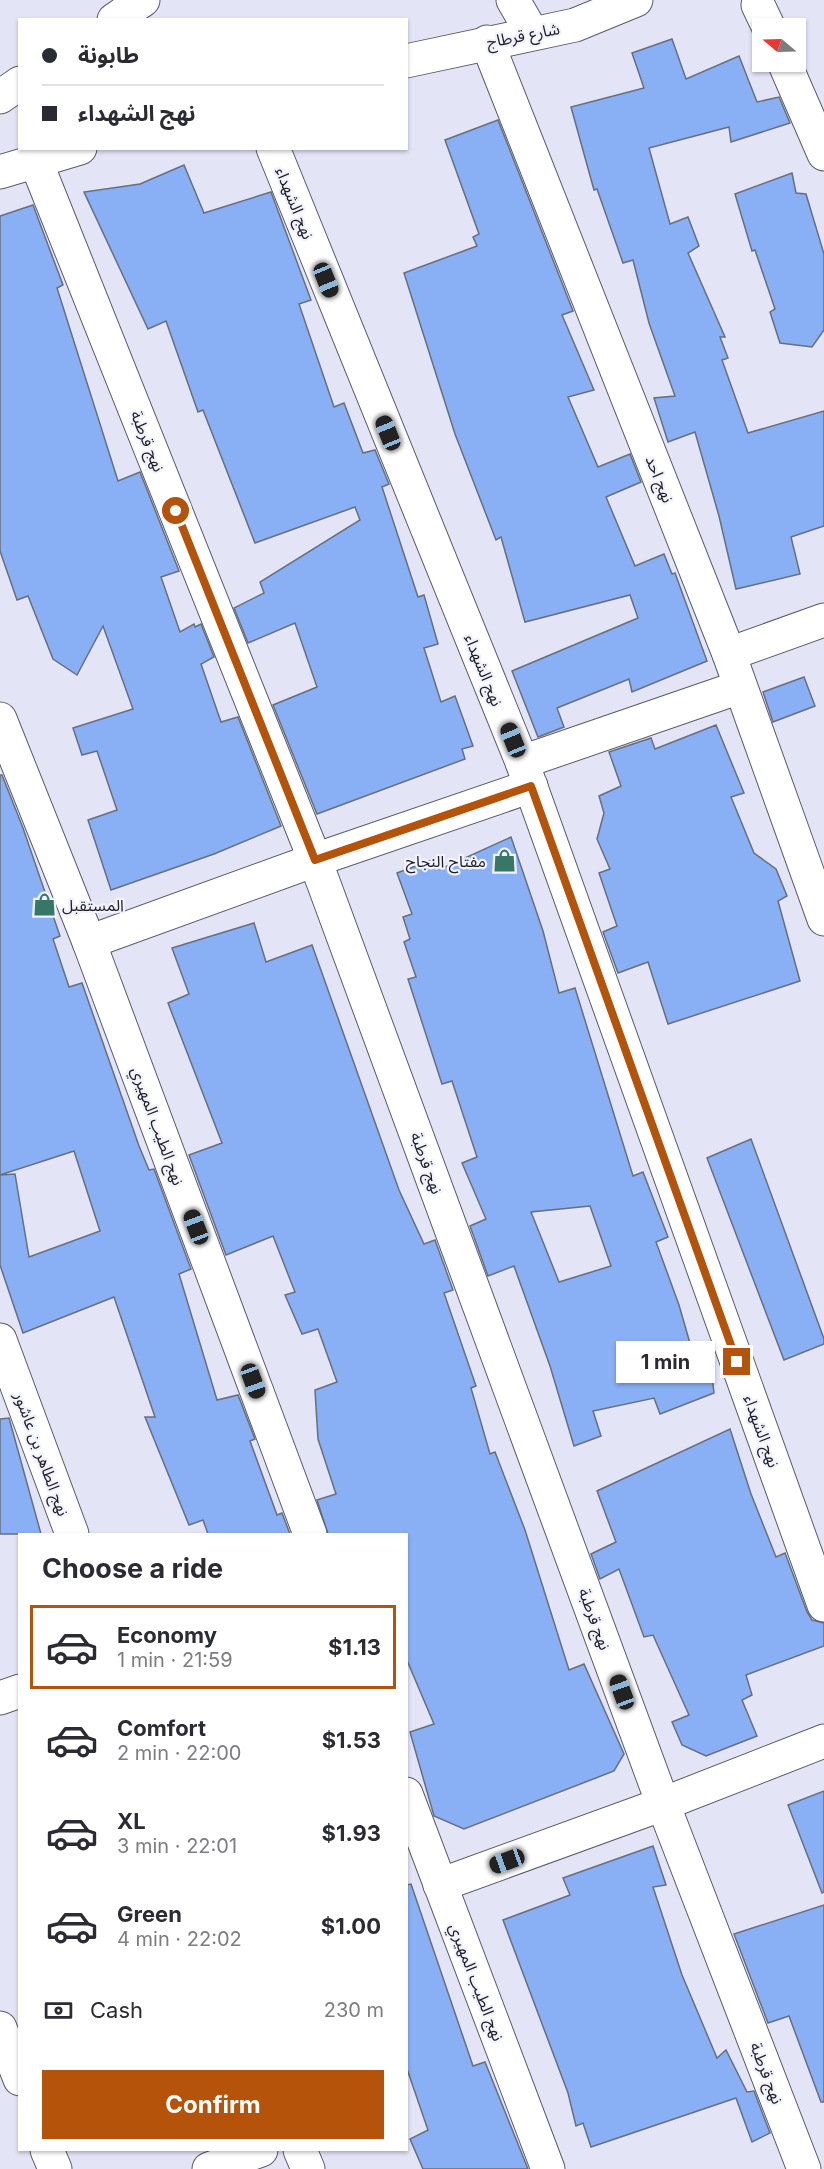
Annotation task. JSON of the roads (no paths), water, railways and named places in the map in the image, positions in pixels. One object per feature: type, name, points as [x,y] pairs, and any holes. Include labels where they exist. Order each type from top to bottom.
[{"type":"street","points":[[117,18],[143,0]]},
{"type":"street","points":[[513,0],[532,33]]},
{"type":"street","name":"شارع قرطاج","points":[[408,61],[575,25],[636,0]]},
{"type":"street","name":"نهج احد","points":[[488,42],[729,654],[824,919]]},
{"type":"street","points":[[790,72],[816,112],[824,154]]},
{"type":"street","points":[[0,96],[18,84]]},
{"type":"street","points":[[0,172],[74,150]]},
{"type":"street","name":"نهج الشهداء","points":[[274,150],[526,774],[824,1605]]},
{"type":"street","name":"نهج قرطبة","points":[[36,162],[315,860],[663,1804],[804,2169]]},
{"type":"street","points":[[729,654],[824,620]]},
{"type":"street","points":[[89,942],[315,860],[740,687]]},
{"type":"street","name":"نهج الطيب المهيري","points":[[0,719],[89,942],[310,1533]]},
{"type":"street","name":"نهج الطاهر بن عاشور","points":[[0,1341],[72,1533]]},
{"type":"street","points":[[0,1698],[18,1692]]},
{"type":"street","points":[[440,1885],[663,1804],[824,1741]]},
{"type":"street","name":"نهج الطيب المهيري","points":[[408,1799],[548,2169]]},
{"type":"street","points":[[0,2028],[18,2074]]},
{"type":"street","points":[[47,2151],[55,2169]]},
{"type":"street","points":[[209,2169],[258,2151]]},
{"type":"street","points":[[300,2151],[308,2169]]},
{"type":"place","name":"مفتاح النجاح","points":[[504,861]]},
{"type":"place","name":"المستقبل","points":[[44,905]]}]
